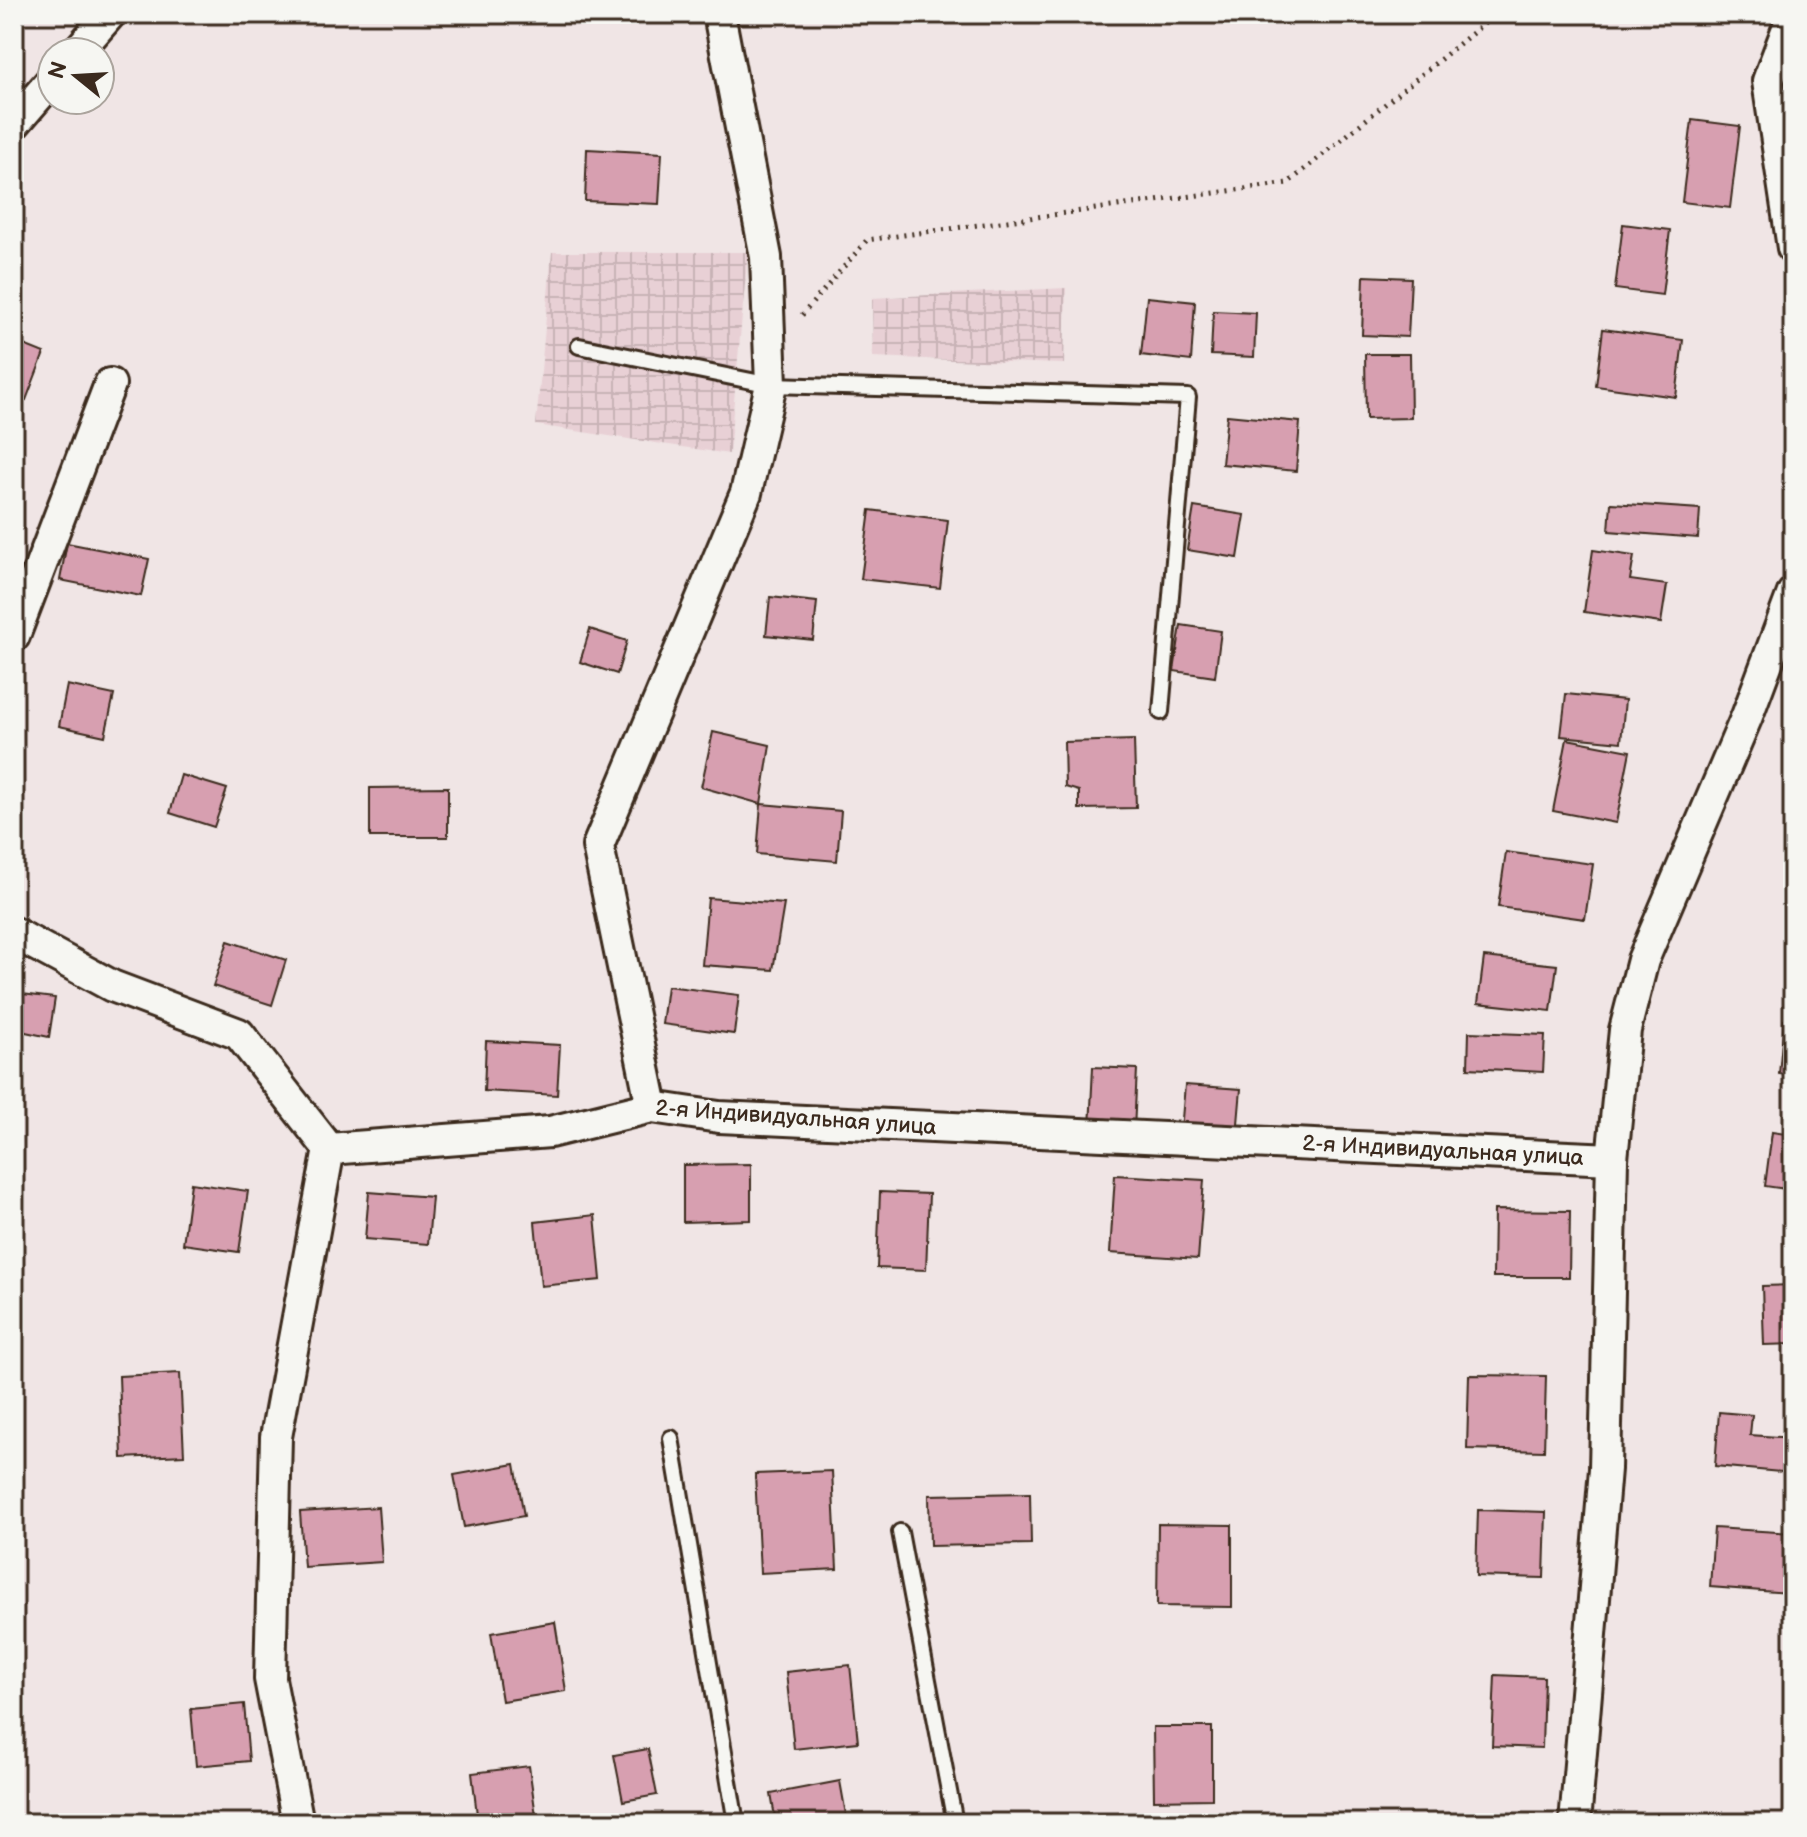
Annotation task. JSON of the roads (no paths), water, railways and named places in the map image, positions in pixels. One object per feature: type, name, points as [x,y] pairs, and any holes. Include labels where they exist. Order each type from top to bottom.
[{"type":"street","points":[[91,36],[110,14]]},
{"type":"street","points":[[652,1107],[598,846],[746,493],[771,385],[766,257],[719,14]]},
{"type":"street","points":[[1793,15],[1768,81],[1793,248]]},
{"type":"street","points":[[14,124],[36,99]]},
{"type":"street","points":[[14,636],[110,384]]},
{"type":"street","name":"2-я Индивидуальная улица","points":[[1575,1823],[1605,1469],[1612,1159],[1625,1030],[1643,960],[1747,716],[1793,593]]},
{"type":"street","points":[[14,933],[112,986],[239,1034],[329,1149],[276,1437],[270,1679],[298,1823]]},
{"type":"street","name":"2-я Индивидуальная улица","points":[[329,1149],[550,1132],[652,1107],[719,1117],[1612,1159]]},
{"type":"lane","points":[[579,346],[771,385],[1188,397],[1161,712]]},
{"type":"lane","points":[[671,1438],[736,1823]]},
{"type":"lane","points":[[900,1532],[955,1823]]}]
